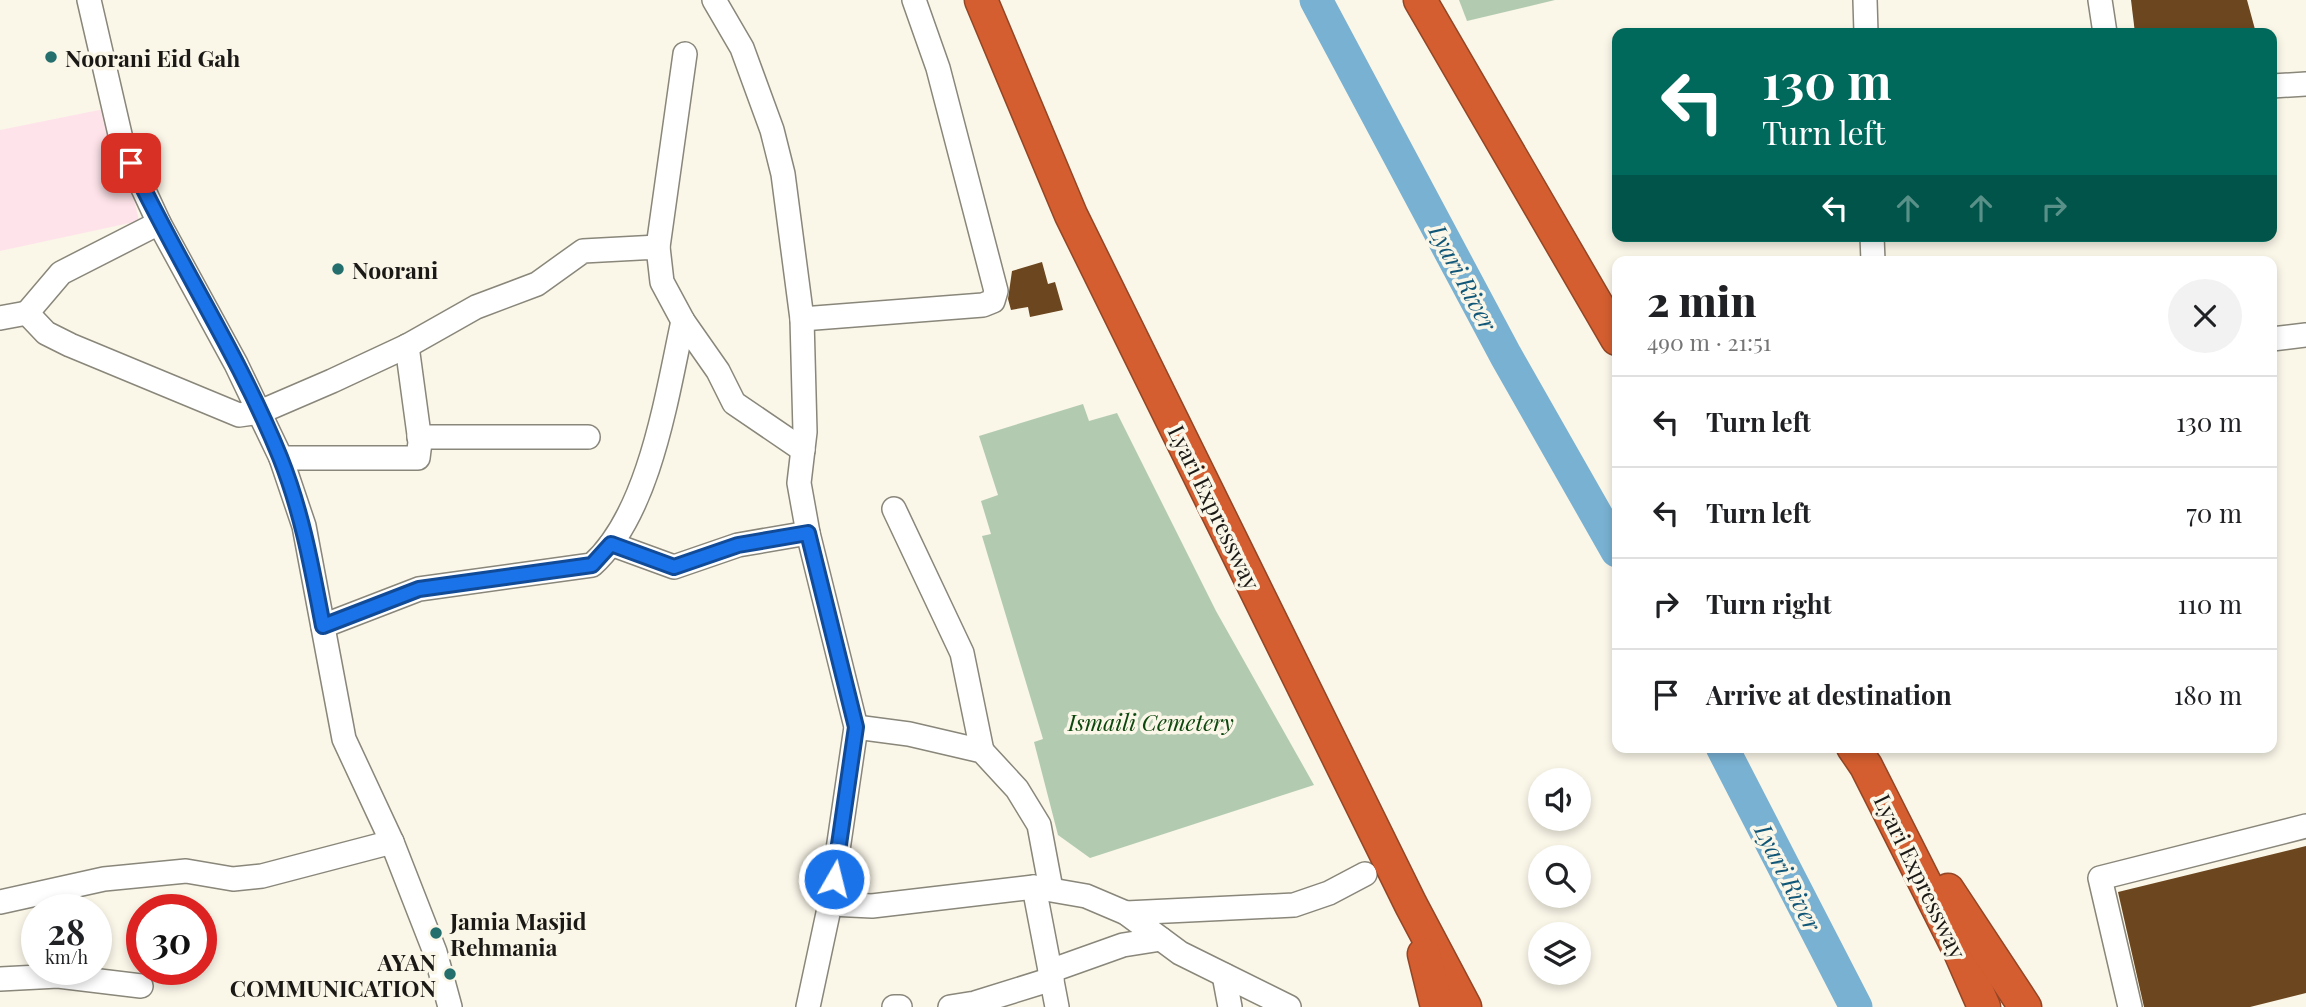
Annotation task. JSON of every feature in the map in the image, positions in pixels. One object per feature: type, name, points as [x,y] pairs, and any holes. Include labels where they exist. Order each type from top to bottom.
[{"type":"highway","name":"Lyari Expressway","points":[[981,0],[1071,215],[1411,905],[1455,1006]]},
{"type":"highway","points":[[1420,0],[1612,330]]},
{"type":"highway","name":"Lyari Expressway","points":[[1860,757],[1984,1007]]},
{"type":"highway","points":[[1860,757],[2025,1007]]},
{"type":"street","points":[[89,0],[122,143],[159,223],[260,412],[281,458],[304,526],[344,740],[392,842],[435,952],[450,1007]]},
{"type":"street","points":[[713,0],[742,48],[772,130],[783,174],[802,319],[803,450],[799,483],[808,533],[856,727],[830,904],[808,1007]]},
{"type":"street","points":[[802,319],[971,306],[993,301],[996,291],[938,68],[914,0]]},
{"type":"street","points":[[1865,0],[1866,28]]},
{"type":"street","points":[[2100,0],[2104,28]]},
{"type":"street","points":[[685,54],[658,247],[662,282],[683,321],[718,371],[734,404],[803,450]]},
{"type":"street","points":[[2277,86],[2306,83]]},
{"type":"street","points":[[0,318],[27,313],[61,273],[159,223]]},
{"type":"street","points":[[27,313],[46,333],[73,346],[239,415],[260,412],[407,346],[476,307],[537,284],[583,251],[658,247]]},
{"type":"street","points":[[323,626],[419,589],[592,565],[611,544],[634,502],[656,445],[683,321]]},
{"type":"street","points":[[2277,338],[2306,335]]},
{"type":"street","points":[[281,458],[418,457],[419,437],[407,346]]},
{"type":"street","points":[[419,437],[588,437]]},
{"type":"street","points":[[894,509],[962,653],[982,751],[1017,789],[1039,825],[1042,888],[1057,1007]]},
{"type":"street","points":[[611,544],[674,567],[738,545],[808,533]]},
{"type":"street","points":[[856,727],[909,734],[982,751]]},
{"type":"street","points":[[2130,1007],[2100,878],[2306,827]]},
{"type":"street","points":[[0,902],[104,879],[186,871],[233,879],[262,876],[392,842]]},
{"type":"street","points":[[1126,913],[1294,905],[1329,893],[1365,874]]},
{"type":"street","points":[[830,904],[872,906],[1042,888],[1086,896],[1126,913],[1180,953],[1289,1007]]},
{"type":"street","points":[[950,1007],[975,1003],[1124,945],[1161,939]]},
{"type":"street","points":[[1224,975],[1230,1007]]},
{"type":"street","points":[[0,979],[58,976],[141,986]]},
{"type":"street","points":[[894,1007],[900,1007]]},
{"type":"shaded area","points":[[114,107],[139,221],[0,251],[0,130]]},
{"type":"green space","points":[[1459,0],[1555,0],[1467,21]]},
{"type":"green space","name":"Ismaili Cemetery","points":[[1083,404],[1089,421],[1117,413],[1216,611],[1314,785],[1090,858],[1058,835],[1034,742],[1043,739],[982,536],[991,534],[981,501],[998,495],[979,436]]},
{"type":"building","points":[[2131,0],[2247,0],[2255,28],[2134,28]]},
{"type":"building","points":[[1042,262],[1048,284],[1055,282],[1063,310],[1030,317],[1028,307],[1011,310],[1008,299],[1012,271]]},
{"type":"building","points":[[2306,846],[2306,993],[2250,1007],[2144,1007],[2118,892]]},
{"type":"waterway","name":"Lyari River","points":[[1316,0],[1506,356],[1612,542]]},
{"type":"waterway","name":"Lyari River","points":[[1725,753],[1856,1007]]},
{"type":"place","name":"Noorani Eid Gah","points":[[51,57]]},
{"type":"place","name":"Noorani","points":[[338,269]]},
{"type":"place","name":"Jamia Masjid Rehmania","points":[[436,933]]},
{"type":"place","name":"AYAN COMMUNICATION","points":[[450,974]]},
{"type":"route","points":[[131,163],[159,223],[264,418],[281,458],[304,526],[323,626],[419,589],[592,565],[606,553],[611,544],[674,567],[709,553],[757,540],[808,533],[856,727],[834,879]]}]
